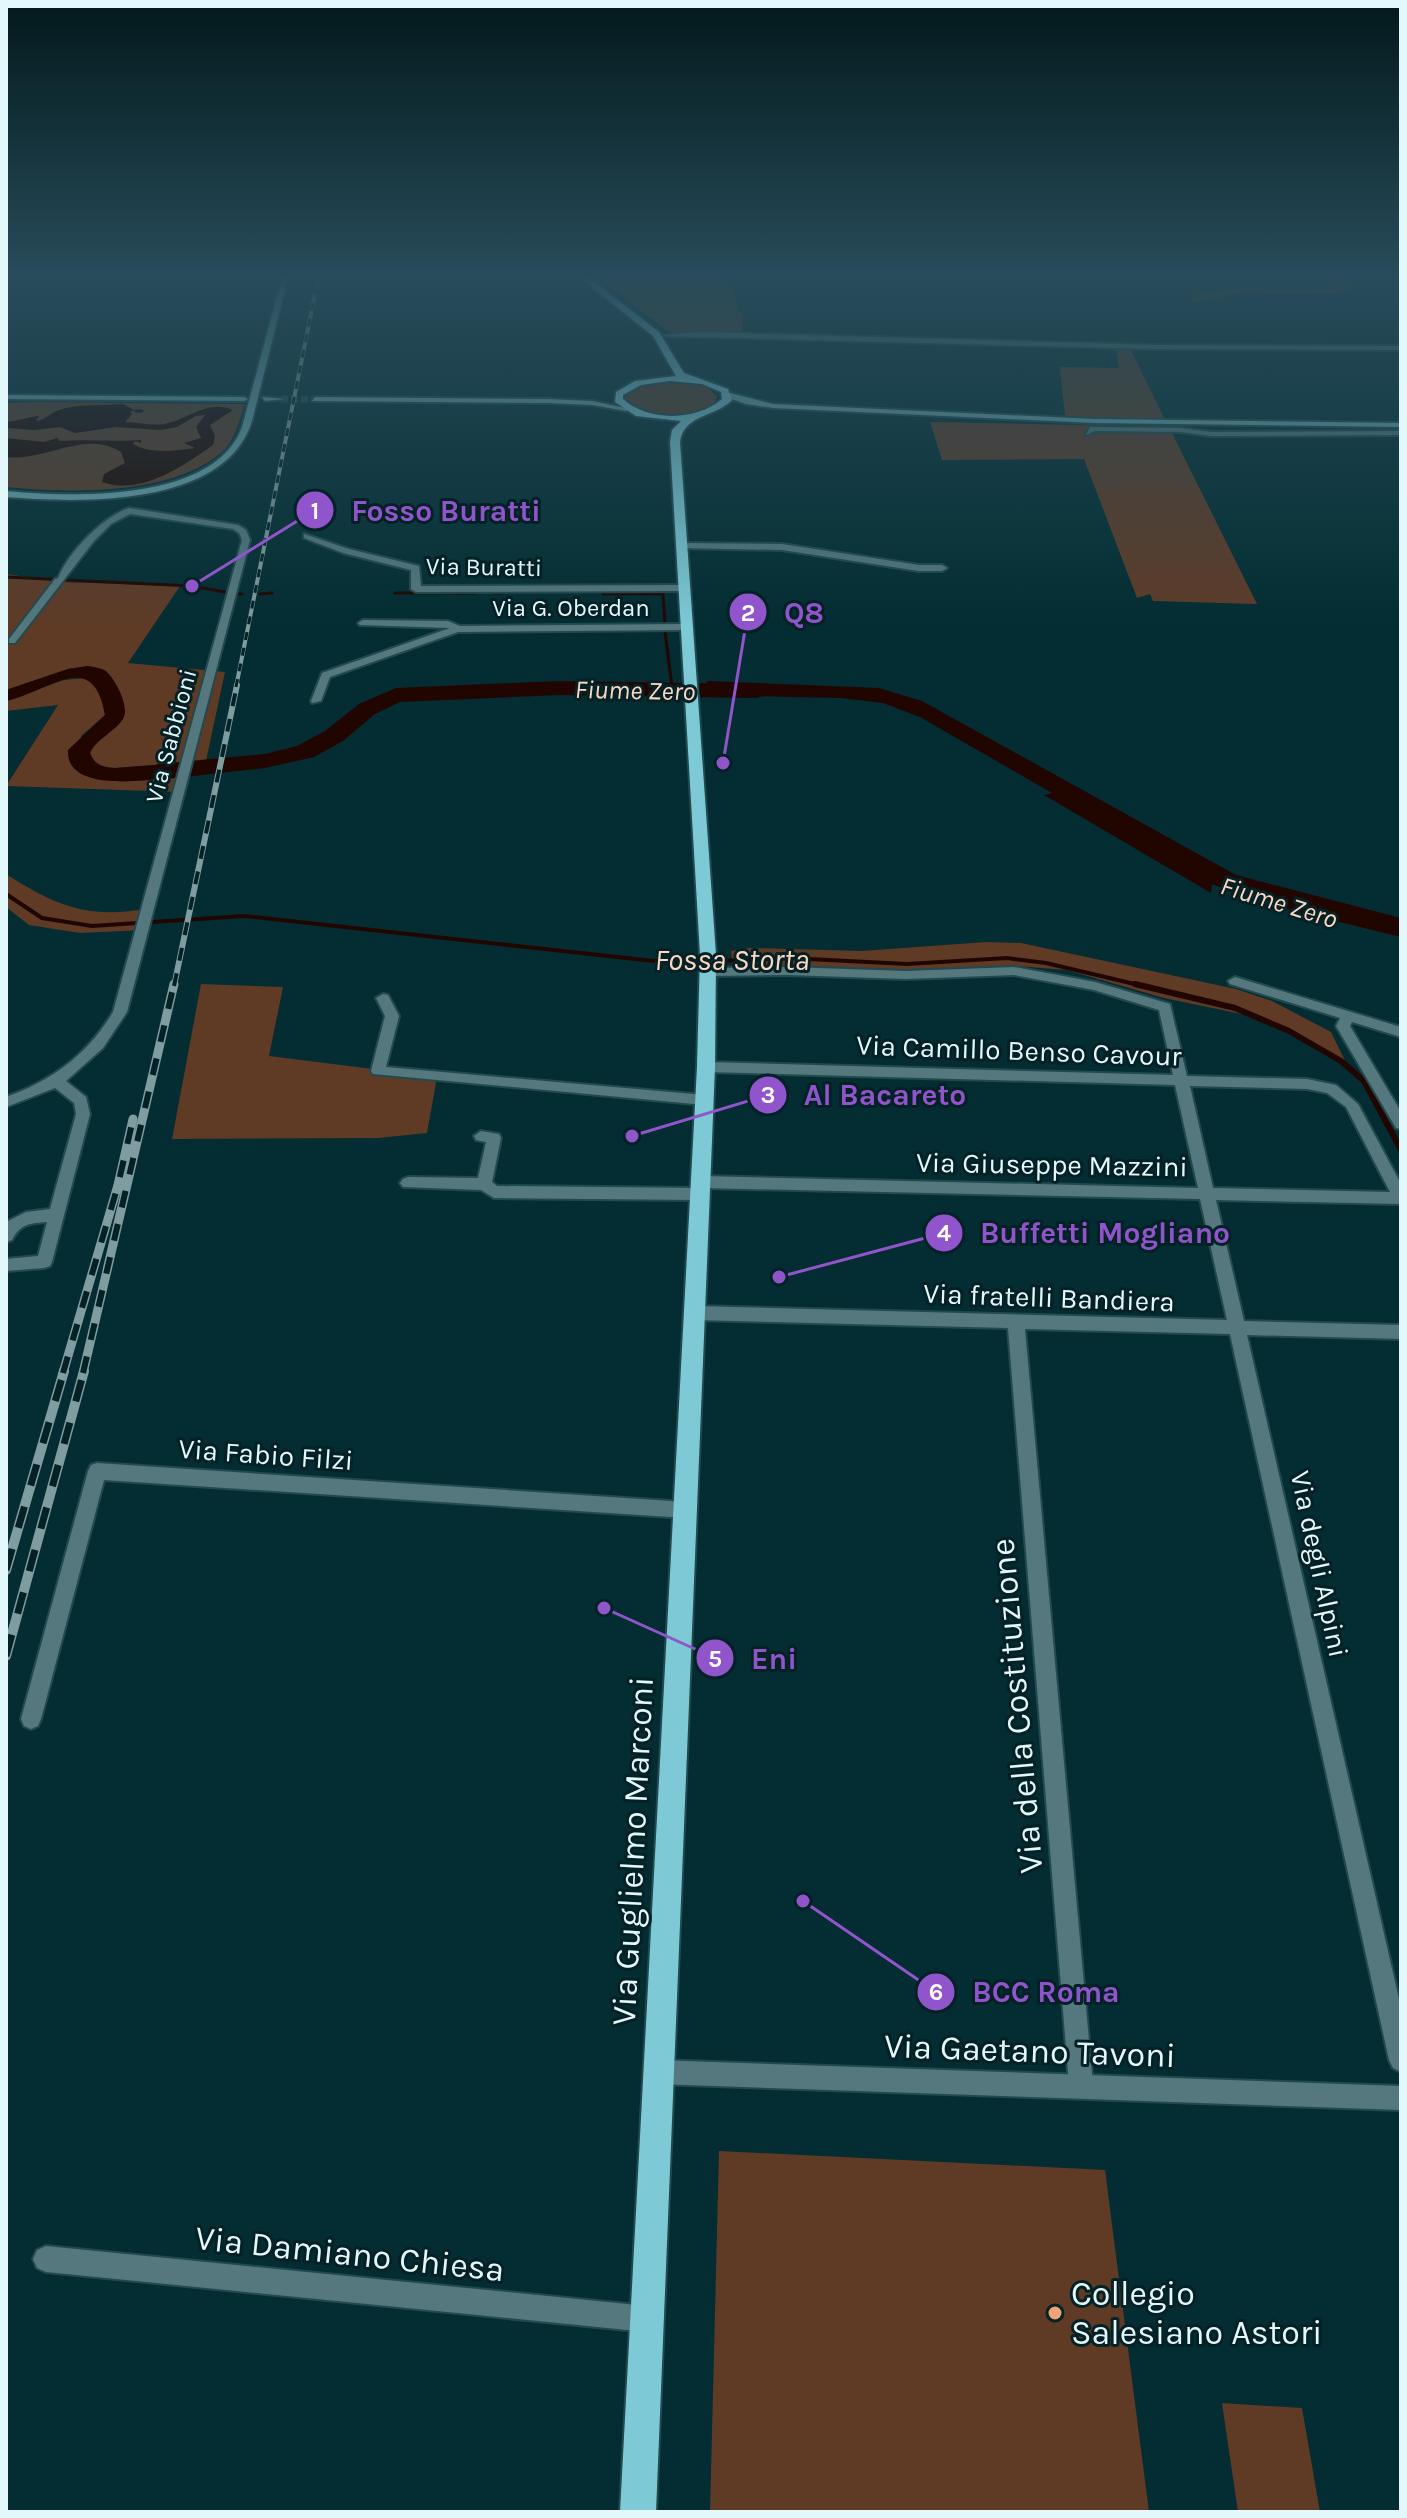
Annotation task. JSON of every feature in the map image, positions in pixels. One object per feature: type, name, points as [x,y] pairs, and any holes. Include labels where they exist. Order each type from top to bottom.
[{"type":"main road","points":[[6,494],[69,499],[127,493],[183,479],[228,456],[244,433],[255,392]]},
{"type":"main road","points":[[548,401],[614,392]]},
{"type":"main road","points":[[621,392],[617,398],[626,409]]},
{"type":"main road","points":[[723,392],[749,402],[773,406]]},
{"type":"main road","points":[[714,411],[726,402],[726,394]]},
{"type":"main road","points":[[6,397],[244,399]]},
{"type":"main road","points":[[265,399],[281,399]]},
{"type":"main road","points":[[315,399],[592,403],[650,416],[690,417],[740,406],[773,406],[1094,421],[1401,425]]},
{"type":"main road","points":[[650,416],[665,427],[675,442]]},
{"type":"main road","points":[[675,442],[677,430],[690,417]]},
{"type":"main road","name":"Via Guglielmo Marconi","points":[[638,2512],[705,1100],[708,964],[675,442]]},
{"type":"street","points":[[1089,433],[1093,429],[1211,434],[1401,433]]},
{"type":"street","name":"Via Sabbioni","points":[[6,1102],[42,1091],[57,1082],[102,1043],[120,1012],[246,540],[243,532],[235,527],[129,511],[117,515],[96,534],[12,641]]},
{"type":"street","name":"Via Buratti","points":[[307,536],[346,551],[416,568],[416,589],[683,588]]},
{"type":"street","points":[[682,546],[782,547],[919,568],[942,568]]},
{"type":"street","name":"Via G. Oberdan","points":[[363,623],[448,624],[457,629]]},
{"type":"street","name":"Via G. Oberdan","points":[[316,701],[326,675],[457,629],[686,627]]},
{"type":"street","name":"Via degli Alpini","points":[[708,964],[788,971],[906,975],[1014,971],[1095,986],[1165,1007],[1401,2060]]},
{"type":"street","points":[[1235,981],[1401,1032]]},
{"type":"street","points":[[383,998],[392,1016],[378,1071],[705,1100]]},
{"type":"street","points":[[1347,1017],[1343,1026],[1401,1124]]},
{"type":"street","name":"Via Camillo Benso Cavour","points":[[706,1067],[1307,1084],[1331,1089],[1351,1104],[1401,1198]]},
{"type":"street","points":[[6,1265],[44,1262],[83,1114],[81,1101],[57,1082]]},
{"type":"street","points":[[481,1136],[494,1138],[484,1184]]},
{"type":"street","points":[[408,1183],[484,1184],[494,1192],[701,1188]]},
{"type":"street","name":"Via Giuseppe Mazzini","points":[[701,1188],[1401,1198]]},
{"type":"street","points":[[6,1236],[10,1225],[17,1220],[54,1215]]},
{"type":"street","name":"Via fratelli Bandiera","points":[[695,1313],[1401,1332]]},
{"type":"street","name":"Via della Costituzione","points":[[1016,1321],[1081,2085]]},
{"type":"street","name":"Via Fabio Filzi","points":[[31,1719],[97,1471],[686,1510]]},
{"type":"street","name":"Via Gaetano Tavoni","points":[[657,2072],[1401,2098]]},
{"type":"street","name":"Via Damiano Chiesa","points":[[46,2259],[647,2319]]},
{"type":"shaded area","points":[[628,392],[712,392],[717,396],[715,402],[705,408],[682,414],[657,413],[624,400]]},
{"type":"shaded area","points":[[1062,392],[1151,392],[1165,420],[1065,417]]},
{"type":"shaded area","points":[[6,403],[245,404],[226,448],[199,467],[174,477],[147,484],[88,490],[6,487]]},
{"type":"shaded area","points":[[930,422],[1169,427],[1257,604],[1153,601],[1150,594],[1137,598],[1084,459],[942,460]]},
{"type":"shaded area","points":[[6,574],[60,582],[180,586],[128,663],[225,672],[206,761],[115,768],[97,763],[90,753],[95,743],[123,719],[88,666],[68,669],[6,690]]},
{"type":"shaded area","points":[[86,678],[98,689],[105,715],[81,736],[94,779],[121,781],[184,775],[180,792],[6,786],[58,705],[6,711],[6,701],[64,680]]},
{"type":"shaded area","points":[[6,874],[74,908],[108,912],[149,908],[143,930],[80,933],[29,925],[6,907]]},
{"type":"shaded area","points":[[986,942],[1021,943],[1236,989],[1272,1001],[1331,1032],[1347,1065],[1304,1038],[1256,1017],[1164,998],[1067,970],[1015,966],[920,971],[733,969],[731,951],[748,948],[862,951]]},
{"type":"shaded area","points":[[201,984],[283,987],[269,1056],[437,1077],[427,1133],[378,1138],[172,1139]]},
{"type":"shaded area","points":[[719,2151],[1105,2170],[1149,2512],[710,2512]]},
{"type":"shaded area","points":[[1222,2403],[1302,2408],[1320,2512],[1238,2512]]},
{"type":"water","points":[[123,404],[136,411],[130,411],[132,414],[125,422],[154,425],[173,422],[215,407],[233,410],[210,425],[215,436],[213,445],[161,477],[132,485],[102,482],[104,474],[125,463],[121,452],[107,446],[79,445],[35,455],[6,457],[6,438],[44,442],[57,438],[60,441],[141,440],[141,443],[135,441],[133,444],[162,451],[195,448],[184,443],[201,438],[196,427],[205,415],[196,416],[177,427],[160,430],[116,427],[75,433],[60,427],[35,430],[6,428],[6,422],[39,416],[36,421],[67,408]]},
{"type":"water","points":[[88,666],[102,669],[110,675],[125,706],[121,722],[90,753],[97,763],[115,768],[206,761],[204,773],[124,781],[84,775],[72,765],[68,750],[105,715],[99,694],[90,682],[79,678],[53,683],[6,701],[6,690],[68,669]]},
{"type":"water","points":[[707,681],[879,688],[922,701],[1236,875],[1401,918],[1401,937],[1254,901],[1212,884],[1211,893],[1044,795],[1052,793],[920,717],[883,703],[840,698],[708,695]]},
{"type":"waterway","points":[[136,411],[142,411]]},
{"type":"waterway","points":[[6,577],[192,586],[225,592]]},
{"type":"waterway","points":[[260,594],[272,593]]},
{"type":"waterway","points":[[395,593],[475,593]]},
{"type":"waterway","points":[[493,593],[502,593]]},
{"type":"waterway","points":[[236,594],[242,594]]},
{"type":"waterway","points":[[603,594],[663,594],[665,623]]},
{"type":"waterway","points":[[665,631],[672,687]]},
{"type":"waterway","name":"Fiume Zero","points":[[671,685],[672,690]]},
{"type":"waterway","name":"Fiume Zero","points":[[158,772],[265,761],[305,752],[334,736],[367,709],[396,695],[559,688],[756,691]]},
{"type":"waterway","name":"Fossa Storta","points":[[6,894],[42,918],[92,926],[244,916],[672,963],[789,958],[907,964],[1007,958],[1046,963],[1143,986]]},
{"type":"waterway","name":"Fossa Storta","points":[[1135,984],[1235,1008],[1289,1031],[1341,1061],[1364,1081],[1401,1150]]},
{"type":"tunnel","points":[[281,399],[315,399]]},
{"type":"railway","points":[[236,687],[295,392]]},
{"type":"railway","points":[[174,986],[237,685]]},
{"type":"railway","points":[[83,1373],[174,984]]},
{"type":"railway","points":[[63,1373],[118,1185],[133,1119]]},
{"type":"railway","points":[[6,1570],[64,1371]]},
{"type":"railway","points":[[6,1656],[84,1371]]},
{"type":"place","name":"Fosso Buratti","points":[[192,586]]},
{"type":"place","name":"Q8","points":[[723,763]]},
{"type":"place","name":"Al Bacareto","points":[[632,1136]]},
{"type":"place","name":"Buffetti Mogliano","points":[[779,1277]]},
{"type":"place","name":"Eni","points":[[604,1608]]},
{"type":"place","name":"BCC Roma","points":[[803,1901]]},
{"type":"place","name":"Collegio Salesiano Astori","points":[[1055,2313]]}]
